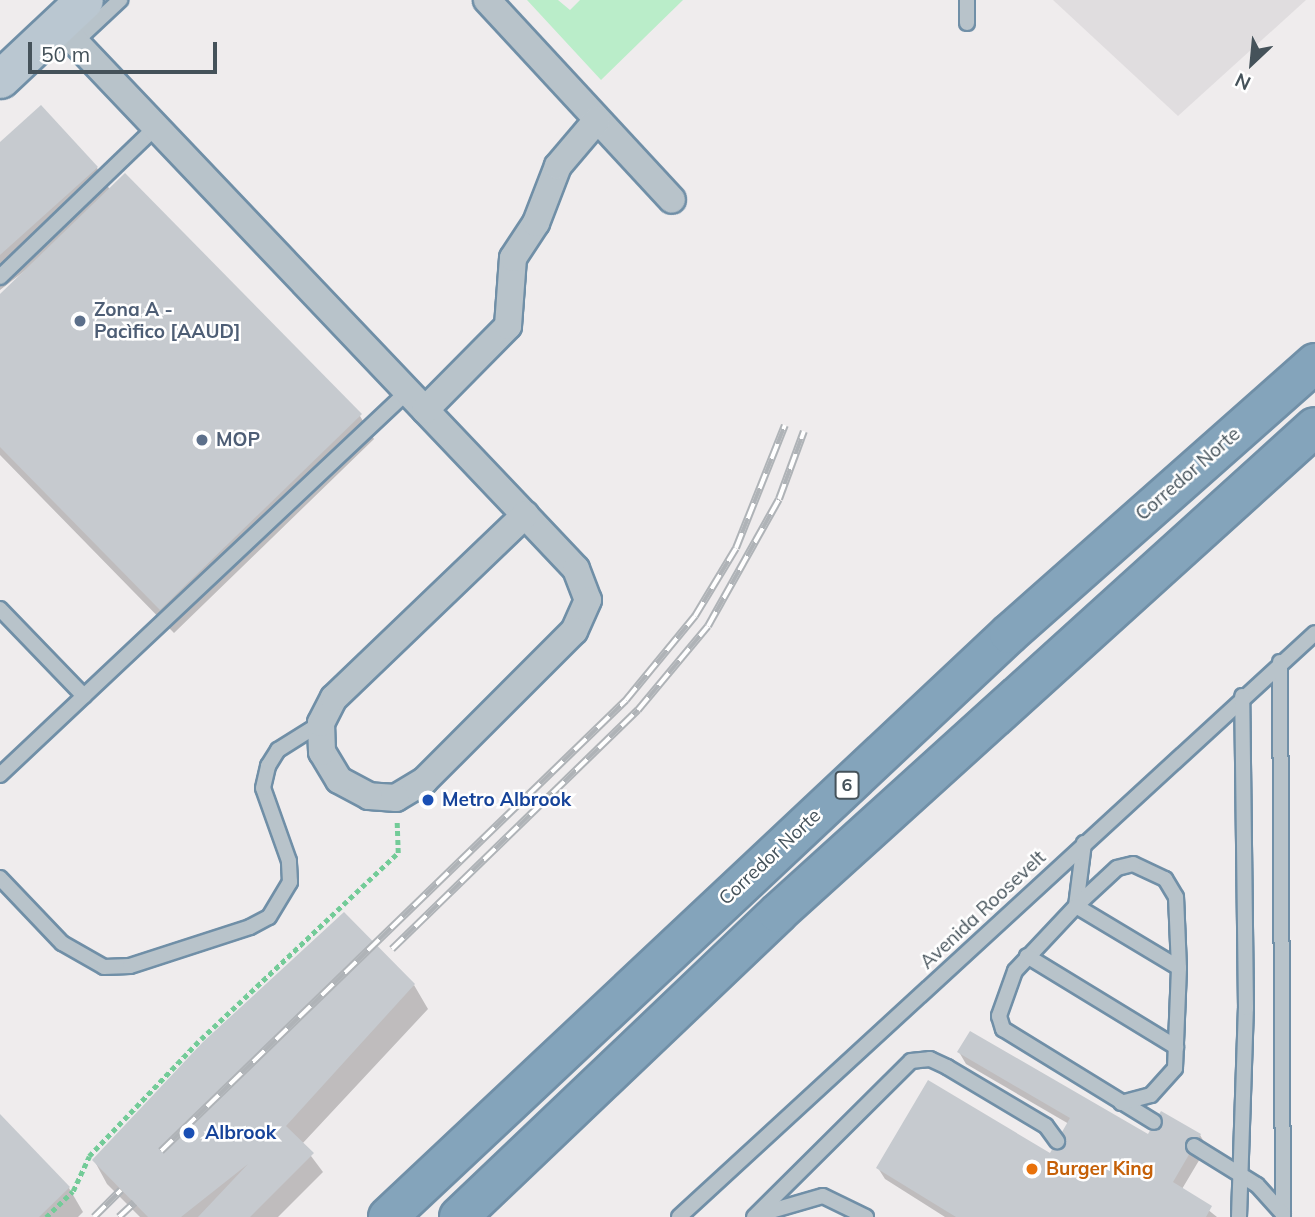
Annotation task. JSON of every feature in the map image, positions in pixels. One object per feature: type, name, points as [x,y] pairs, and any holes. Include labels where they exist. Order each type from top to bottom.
[{"type":"highway","name":"Corredor Norte","points":[[388,1217],[1009,634],[1315,363]]},
{"type":"highway","name":"6","points":[[460,1217],[789,903],[1315,427]]},
{"type":"main road","points":[[0,79],[72,22]]},
{"type":"street","points":[[487,0],[672,200]]},
{"type":"street","points":[[72,22],[156,127],[416,401],[525,515],[576,569],[588,600],[573,631],[424,781],[396,798],[369,796],[339,780],[321,752],[321,723],[334,698],[525,515]]},
{"type":"street","points":[[416,401],[508,326],[513,257],[536,223],[558,166],[597,120]]},
{"type":"lane","points":[[72,22],[120,0]]},
{"type":"lane","points":[[967,0],[967,23]]},
{"type":"lane","points":[[0,277],[156,127]]},
{"type":"lane","points":[[0,775],[84,696],[416,401]]},
{"type":"lane","points":[[0,610],[84,696]]},
{"type":"lane","name":"Avenida Roosevelt","points":[[679,1217],[1242,696],[1315,633]]},
{"type":"lane","points":[[1280,662],[1283,1215]]},
{"type":"lane","points":[[1239,1217],[1243,1175],[1242,696]]},
{"type":"lane","points":[[0,878],[62,943],[104,967],[130,966],[250,927],[269,917],[290,882],[289,861],[263,788],[268,766],[278,750],[321,723]]},
{"type":"lane","points":[[1076,906],[1084,842]]},
{"type":"lane","points":[[1121,1102],[1165,1086],[1176,1047],[1179,968],[1176,897],[1165,879],[1133,864],[1117,868],[1027,956],[1001,1004],[1003,1029],[1121,1102],[1154,1122]]},
{"type":"lane","points":[[1076,906],[1179,968]]},
{"type":"lane","points":[[1027,956],[1176,1047]]},
{"type":"lane","points":[[755,1217],[911,1061],[930,1059],[947,1067],[1046,1126],[1057,1141]]},
{"type":"lane","points":[[1194,1146],[1243,1175],[1283,1215]]},
{"type":"lane","points":[[755,1217],[823,1196],[866,1217]]},
{"type":"path","points":[[46,1217],[73,1191],[89,1156],[202,1041],[398,853],[396,798]]},
{"type":"shaded area","points":[[1053,0],[1306,0],[1178,116]]},
{"type":"green space","points":[[527,0],[558,0],[570,10],[580,0],[683,0],[601,80]]},
{"type":"building","points":[[41,105],[98,167],[0,255],[0,142]]},
{"type":"building","points":[[125,173],[362,414],[160,610],[0,447],[0,294]]},
{"type":"building","points":[[344,912],[415,984],[286,1126],[314,1153],[250,1217],[198,1217],[248,1164],[181,1217],[148,1217],[92,1160],[203,1042]]},
{"type":"building","points":[[970,1031],[1148,1134],[1161,1111],[1201,1134],[1173,1182],[1212,1206],[1206,1217],[956,1217],[876,1168],[928,1080],[1050,1153],[1070,1118],[957,1052]]},
{"type":"building","points":[[0,1114],[70,1187],[39,1217],[0,1217]]},
{"type":"railway","points":[[161,1151],[626,700],[695,616],[736,548],[785,425]]},
{"type":"railway","points":[[392,949],[638,710],[708,626],[779,499],[804,431]]},
{"type":"railway","points":[[94,1217],[121,1190]]},
{"type":"railway","points":[[119,1217],[134,1203]]},
{"type":"place","name":"Zona A - Pacìfico [AAUD]","points":[[80,321]]},
{"type":"place","name":"MOP","points":[[202,440]]},
{"type":"place","name":"Metro Albrook","points":[[428,800]]},
{"type":"place","name":"Albrook","points":[[189,1133]]},
{"type":"place","name":"Burger King","points":[[1032,1169]]}]
